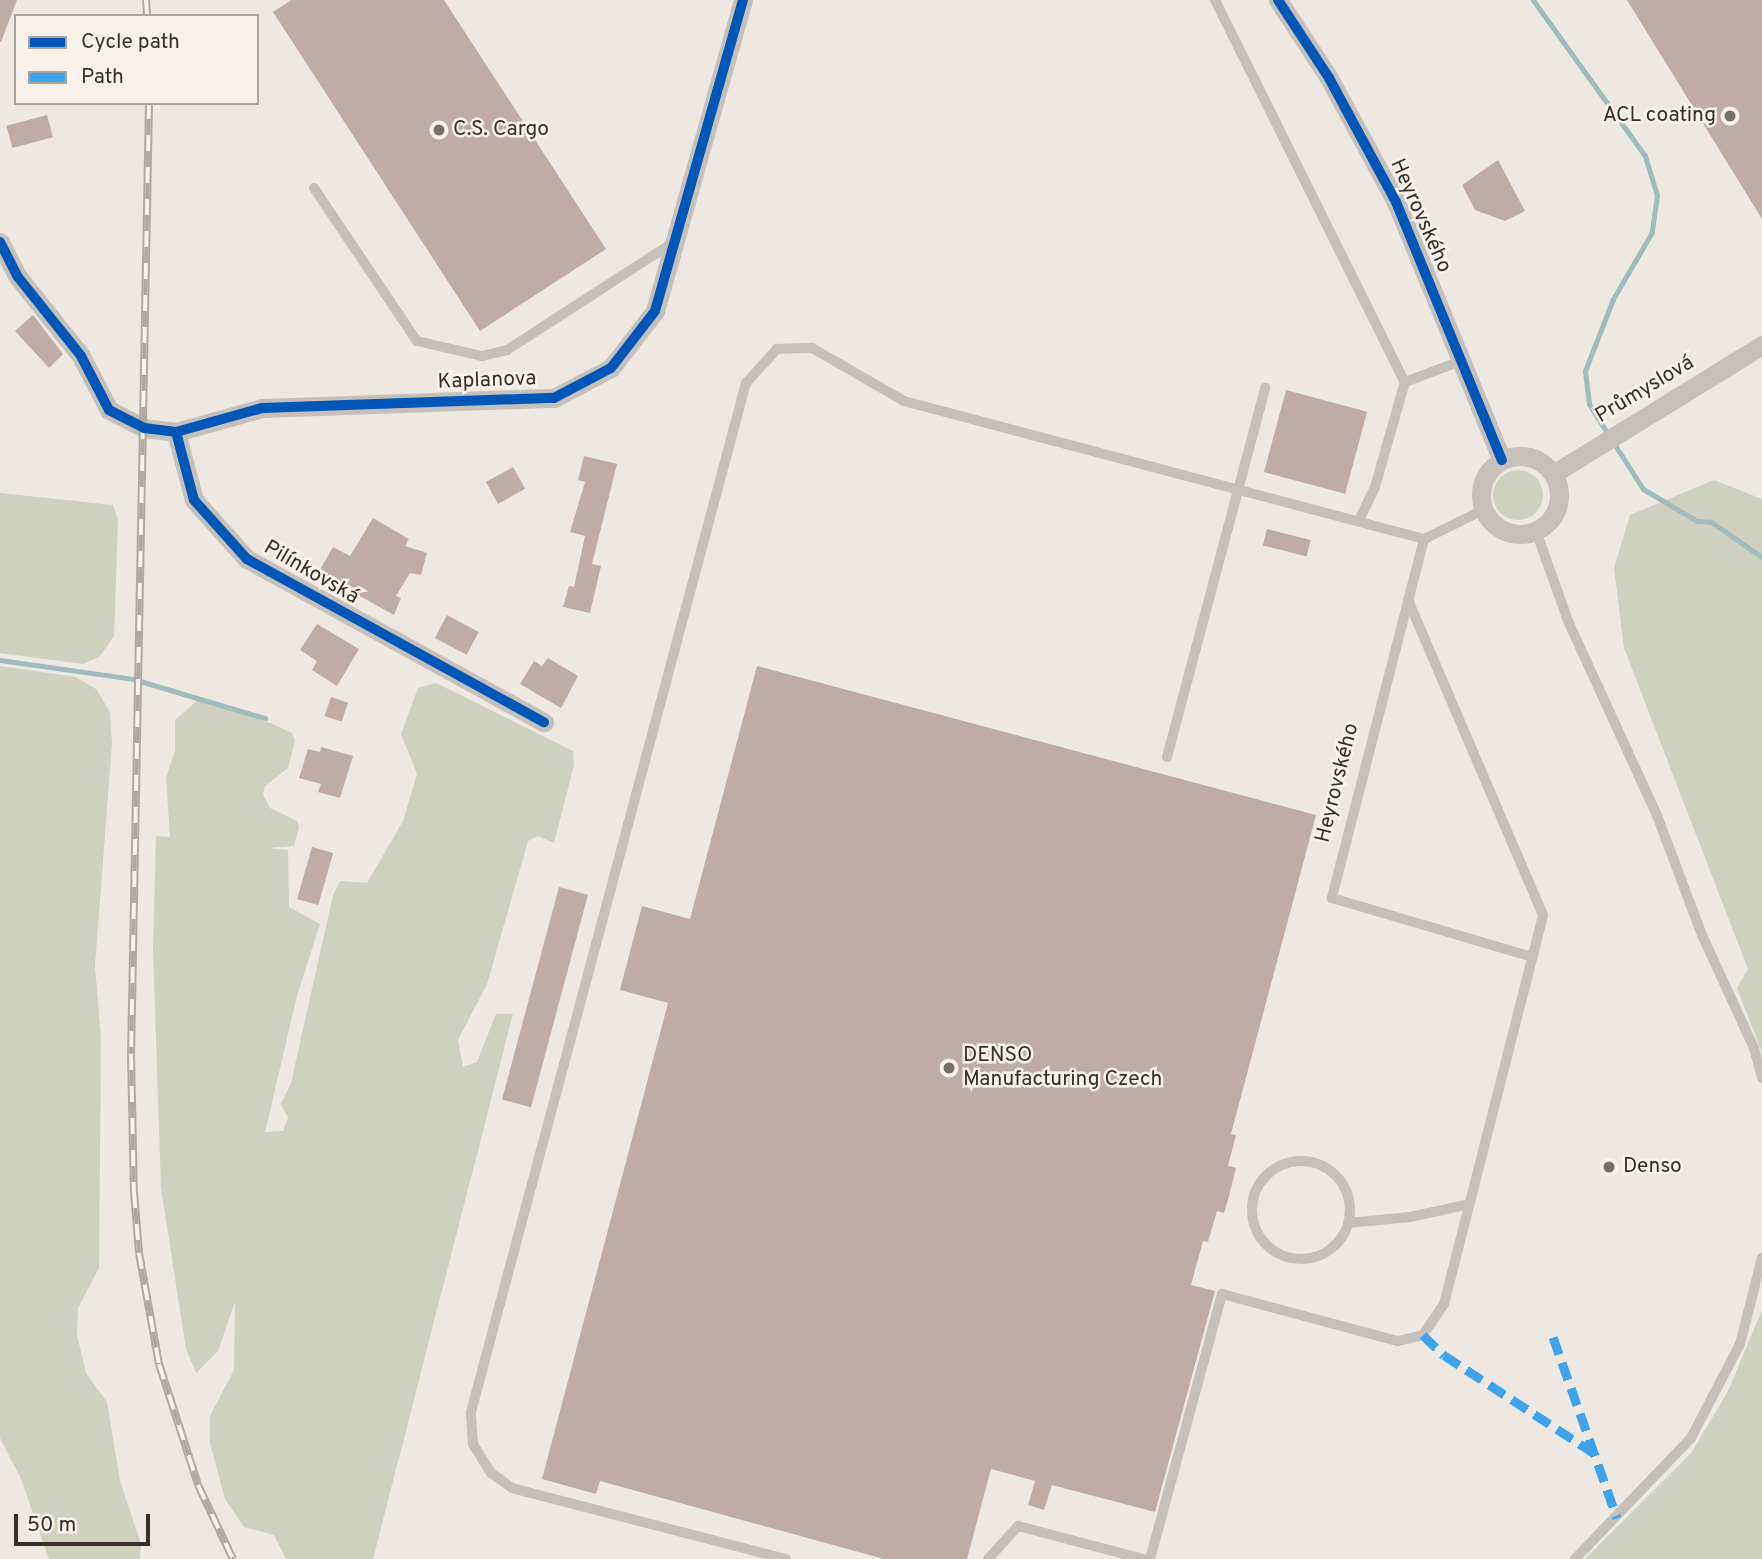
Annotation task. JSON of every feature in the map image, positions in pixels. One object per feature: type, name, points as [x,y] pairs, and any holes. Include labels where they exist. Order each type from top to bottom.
[{"type":"street","name":"Kaplanova","points":[[176,432],[262,408],[554,398],[611,368],[654,311],[743,0]]},
{"type":"street","name":"Heyrovského","points":[[1279,0],[1329,78],[1396,202],[1502,460]]},
{"type":"street","points":[[0,242],[19,277],[81,356],[109,410],[135,425],[176,432]]},
{"type":"street","name":"Průmyslová","points":[[1553,474],[1762,345]]},
{"type":"street","name":"Pilínkovská","points":[[176,432],[194,500],[247,559],[544,722]]},
{"type":"street","points":[[1530,457],[1553,474],[1559,490],[1558,507],[1550,521],[1536,531],[1505,532],[1483,510],[1480,494],[1485,478],[1502,460],[1530,457]]},
{"type":"lane","points":[[1215,0],[1405,382],[1376,487],[1359,520]]},
{"type":"lane","points":[[314,188],[417,341],[482,356],[507,350],[674,242]]},
{"type":"lane","points":[[786,1559],[512,1488],[491,1472],[473,1444],[471,1412],[746,383],[777,349],[812,348],[904,401],[1424,539],[1483,510]]},
{"type":"lane","points":[[1405,382],[1461,361]]},
{"type":"lane","points":[[1167,757],[1265,388]]},
{"type":"lane","points":[[1536,531],[1568,621],[1658,818],[1702,935],[1754,1048],[1762,1078]]},
{"type":"lane","name":"Heyrovského","points":[[1424,539],[1332,898],[1532,957]]},
{"type":"lane","points":[[1150,1559],[1222,1294],[1398,1340],[1423,1335],[1444,1304],[1542,915],[1408,600]]},
{"type":"lane","points":[[1348,1223],[1345,1188],[1319,1164],[1296,1161],[1273,1169],[1253,1198],[1258,1233],[1284,1256],[1307,1259],[1329,1251],[1348,1223],[1470,1204]]},
{"type":"lane","points":[[1575,1559],[1691,1438],[1740,1343],[1762,1258]]},
{"type":"lane","points":[[988,1559],[1018,1526],[1143,1559]]},
{"type":"green space","points":[[1518,470],[1536,477],[1543,495],[1536,513],[1518,520],[1500,513],[1493,495],[1500,477]]},
{"type":"green space","points":[[1714,480],[1762,499],[1762,1053],[1737,988],[1748,969],[1624,648],[1614,568],[1630,515]]},
{"type":"green space","points":[[0,493],[113,505],[118,520],[114,636],[100,656],[83,664],[0,653]]},
{"type":"green space","points":[[0,666],[76,677],[96,689],[110,712],[112,743],[95,966],[101,1038],[99,1268],[78,1308],[77,1335],[86,1373],[107,1402],[120,1481],[141,1544],[140,1559],[49,1559],[21,1479],[0,1438]]},
{"type":"green space","points":[[436,683],[573,751],[574,765],[554,843],[538,836],[528,841],[487,984],[458,1040],[463,1067],[477,1062],[496,1014],[513,1014],[373,1559],[286,1559],[274,1535],[244,1527],[225,1499],[210,1443],[210,1416],[234,1370],[235,1302],[218,1351],[196,1373],[186,1349],[161,1188],[153,950],[156,836],[170,837],[166,778],[175,750],[175,720],[199,699],[273,724],[292,733],[295,741],[288,768],[265,786],[263,795],[270,808],[297,821],[299,827],[294,846],[268,848],[288,850],[289,907],[320,924],[297,996],[265,1132],[283,1131],[288,1118],[281,1104],[291,1083],[333,895],[340,881],[367,883],[403,821],[417,774],[401,734],[418,688]]},
{"type":"green space","points":[[1762,1310],[1762,1559],[1585,1559],[1692,1452],[1728,1391]]},
{"type":"building","points":[[0,0],[17,0],[1,42],[0,42]]},
{"type":"building","name":"C.S. Cargo","points":[[291,0],[444,0],[606,249],[480,331],[273,12]]},
{"type":"building","name":"ACL coating","points":[[1627,0],[1762,0],[1762,219],[1643,26]]},
{"type":"building","points":[[47,115],[53,137],[12,148],[6,126]]},
{"type":"building","points":[[1498,160],[1525,211],[1505,221],[1475,210],[1462,185]]},
{"type":"building","points":[[33,315],[63,354],[49,368],[15,331]]},
{"type":"building","points":[[1286,390],[1367,412],[1345,494],[1264,472]]},
{"type":"building","points":[[584,456],[617,464],[592,564],[601,566],[590,613],[563,607],[569,586],[574,587],[585,536],[570,532],[585,482],[578,480]]},
{"type":"building","points":[[513,467],[525,489],[498,504],[486,482]]},
{"type":"building","points":[[373,518],[409,539],[405,546],[427,553],[421,575],[410,573],[396,596],[401,598],[394,615],[318,573],[333,547],[350,556]]},
{"type":"building","points":[[1267,529],[1311,540],[1307,556],[1263,545]]},
{"type":"building","points":[[447,615],[479,632],[467,655],[435,638]]},
{"type":"building","points":[[317,624],[359,649],[337,686],[312,670],[317,661],[300,650]]},
{"type":"building","points":[[548,658],[578,676],[561,708],[520,684],[534,661],[542,666]]},
{"type":"building","name":"DENSO Manufacturing Czech","points":[[757,666],[1316,815],[1231,1134],[1236,1135],[1228,1166],[1236,1168],[1229,1196],[1224,1213],[1217,1211],[1208,1242],[1203,1241],[1191,1285],[1215,1291],[1155,1512],[1052,1485],[1044,1510],[1028,1505],[1035,1481],[991,1469],[967,1559],[884,1559],[600,1481],[596,1494],[542,1479],[668,1003],[620,990],[642,906],[690,919]]},
{"type":"building","points":[[331,697],[348,703],[342,722],[324,716]]},
{"type":"building","points":[[321,747],[353,756],[340,798],[318,792],[321,784],[299,778],[308,749],[320,752]]},
{"type":"building","points":[[312,847],[333,853],[318,905],[297,899]]},
{"type":"building","points":[[559,887],[588,895],[531,1107],[502,1100]]},
{"type":"waterway","points":[[1533,0],[1645,156],[1657,195],[1652,232],[1613,299],[1585,371],[1589,404],[1608,434]]},
{"type":"waterway","points":[[1613,442],[1643,489],[1697,521],[1711,522],[1762,557]]},
{"type":"waterway","points":[[0,660],[133,679],[265,718]]},
{"type":"railway","points":[[146,0],[147,14]]},
{"type":"railway","points":[[149,105],[131,1054],[134,1192],[139,1253],[159,1364],[198,1485],[233,1559]]},
{"type":"marked path","points":[[1423,1335],[1444,1355],[1594,1453]]},
{"type":"marked path","points":[[1553,1337],[1617,1518]]},
{"type":"cycle path","points":[[0,242],[18,277],[81,356],[109,410],[144,428],[176,432],[262,408],[554,398],[611,368],[655,311],[743,0]]},
{"type":"cycle path","points":[[1278,0],[1329,78],[1396,202],[1502,460]]},
{"type":"cycle path","points":[[176,432],[194,500],[247,559],[544,722]]},
{"type":"place","name":"ACL coating","points":[[1730,116]]},
{"type":"place","name":"C.S. Cargo","points":[[439,130]]},
{"type":"place","name":"DENSO Manufacturing Czech","points":[[949,1068]]},
{"type":"place","name":"Denso","points":[[1609,1167]]}]
